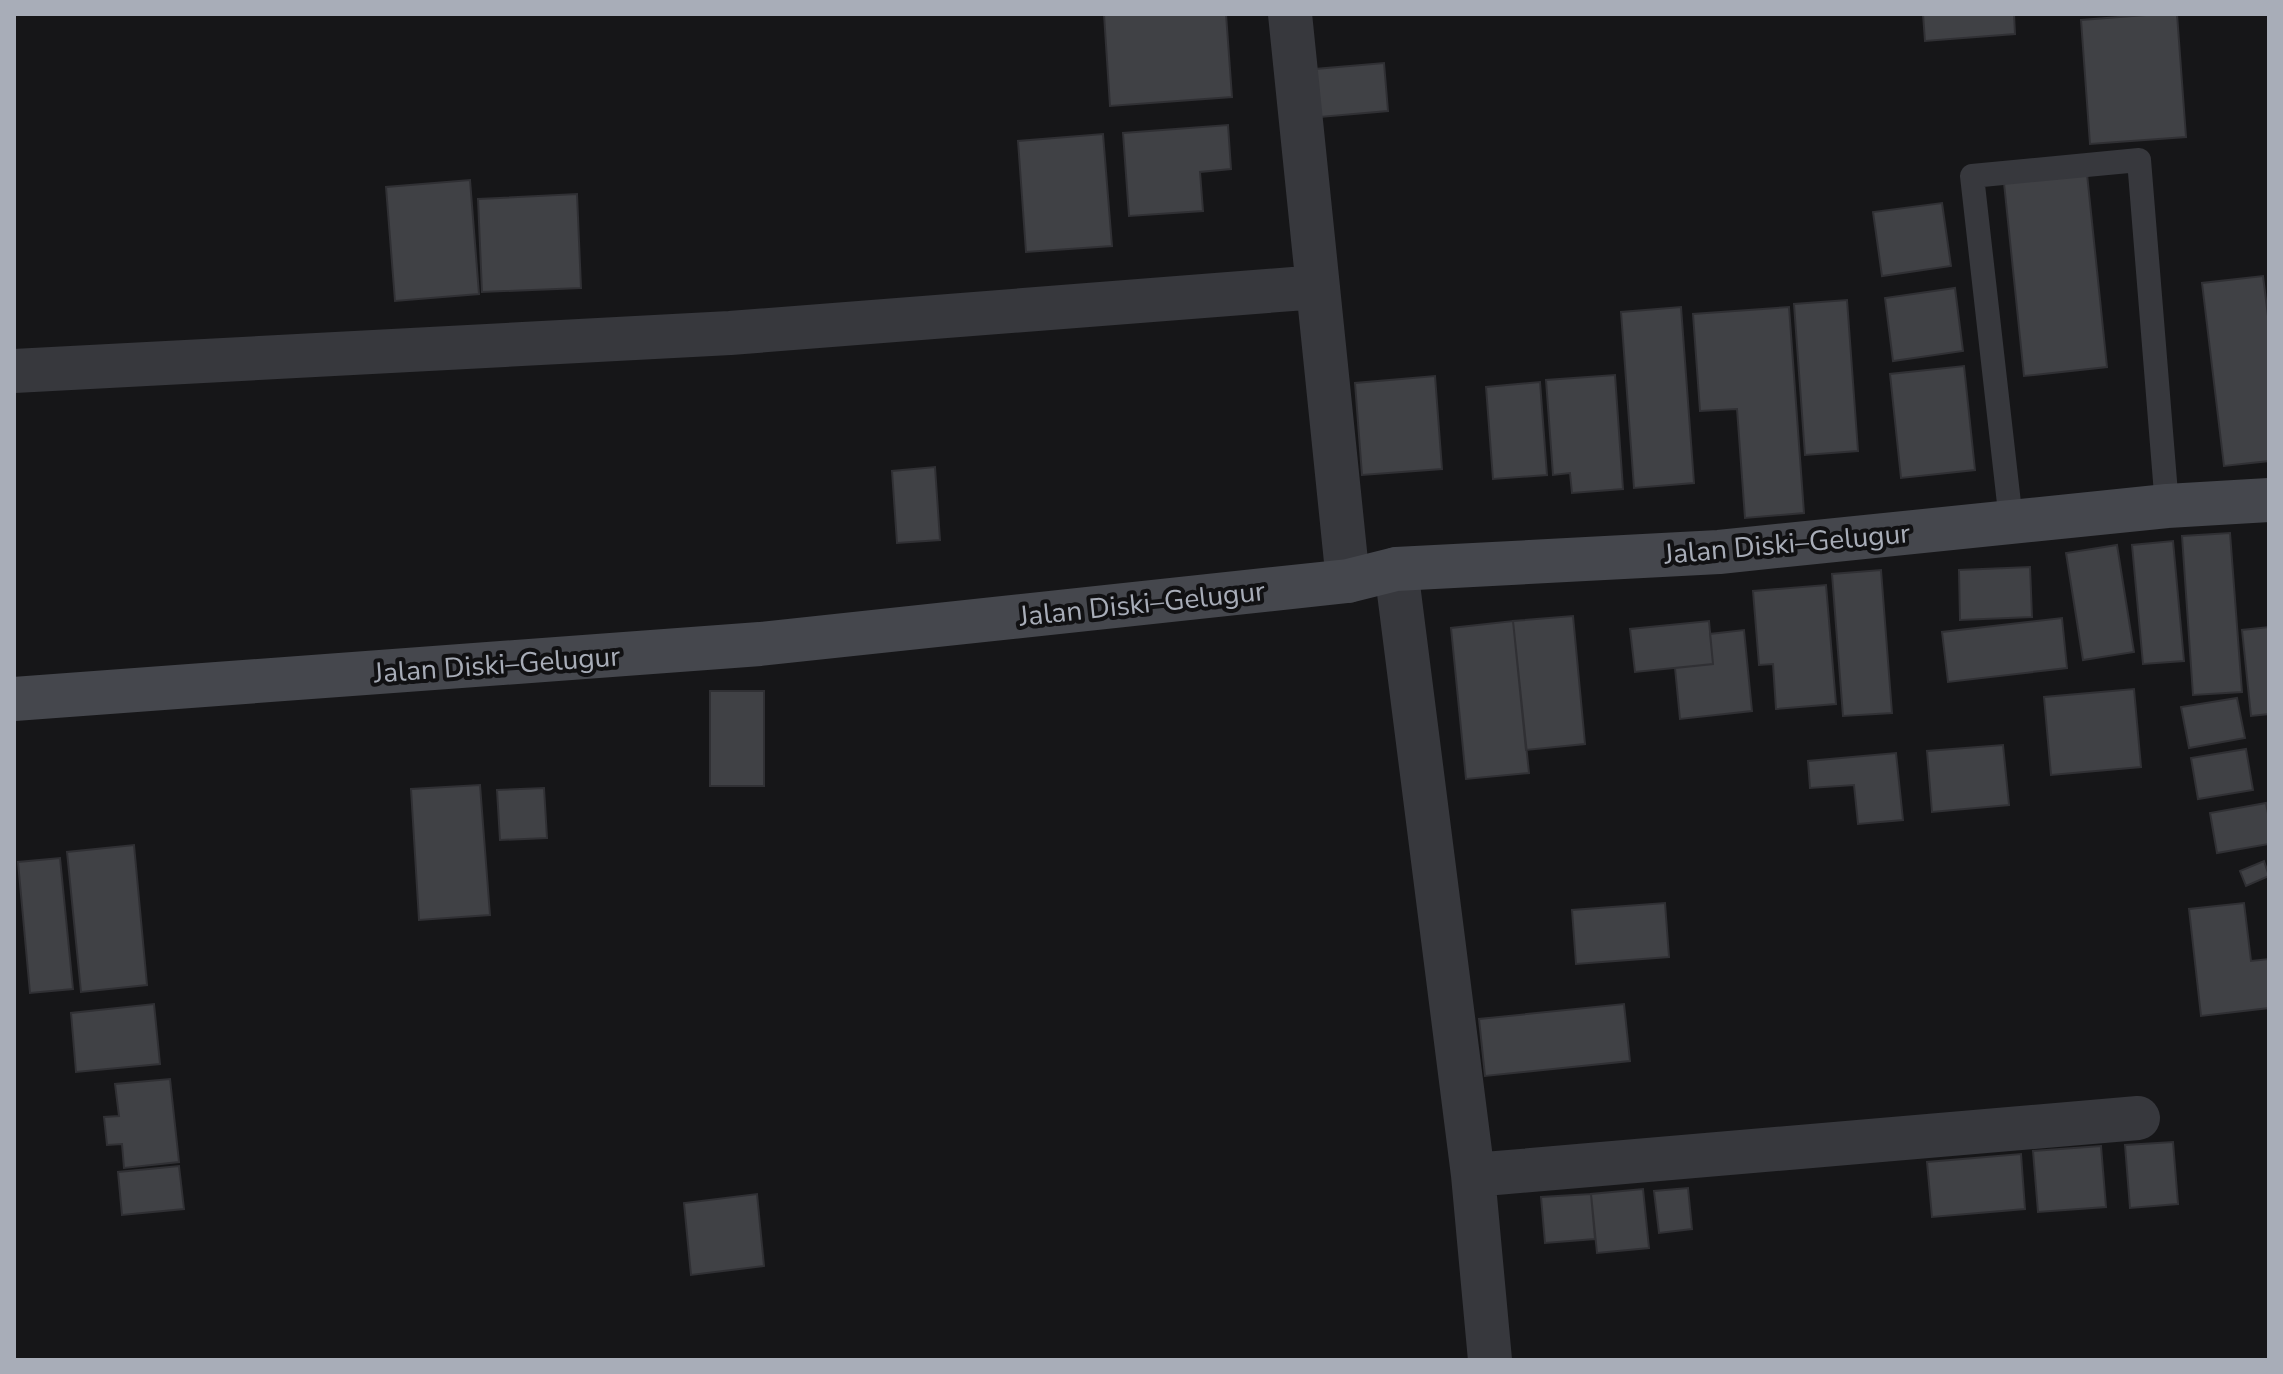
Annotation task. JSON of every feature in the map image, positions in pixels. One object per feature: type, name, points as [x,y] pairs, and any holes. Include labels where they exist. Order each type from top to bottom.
[{"type":"main road","name":"Jalan Diski–Gelugur","points":[[14,699],[760,644],[1348,581],[1396,569],[1719,552],[2167,506],[2269,500]]},
{"type":"street","points":[[1290,14],[1348,581]]},
{"type":"street","points":[[14,371],[715,334],[1318,287]]},
{"type":"street","points":[[1396,569],[1473,1175],[1490,1360]]},
{"type":"street","points":[[1473,1175],[2138,1118]]},
{"type":"lane","points":[[2011,521],[1972,176],[2124,161],[2139,160],[2167,506]]},
{"type":"building","points":[[1104,14],[1226,14],[1232,97],[1110,106]]},
{"type":"building","points":[[1923,14],[2014,14],[2015,34],[1925,41]]},
{"type":"building","points":[[2177,14],[2186,137],[2090,144],[2081,20]]},
{"type":"building","points":[[1384,63],[1388,111],[1320,117],[1315,69]]},
{"type":"building","points":[[1228,125],[1231,169],[1200,172],[1203,211],[1129,216],[1123,133]]},
{"type":"building","points":[[1103,134],[1112,246],[1026,252],[1018,141]]},
{"type":"building","points":[[2087,174],[2107,367],[2024,376],[2004,183]]},
{"type":"building","points":[[470,180],[479,294],[395,301],[386,187]]},
{"type":"building","points":[[577,194],[581,288],[482,292],[478,199]]},
{"type":"building","points":[[1942,203],[1951,266],[1882,276],[1873,212]]},
{"type":"building","points":[[2263,276],[2269,324],[2269,461],[2224,466],[2202,283]]},
{"type":"building","points":[[1955,288],[1963,351],[1893,361],[1885,298]]},
{"type":"building","points":[[1847,300],[1858,451],[1805,455],[1794,304]]},
{"type":"building","points":[[1681,307],[1694,483],[1634,488],[1621,312]]},
{"type":"building","points":[[1789,307],[1804,513],[1745,518],[1737,409],[1700,411],[1693,314]]},
{"type":"building","points":[[1964,366],[1975,470],[1901,478],[1890,374]]},
{"type":"building","points":[[1615,375],[1623,489],[1572,493],[1570,473],[1553,475],[1546,380]]},
{"type":"building","points":[[1435,376],[1442,469],[1362,475],[1355,383]]},
{"type":"building","points":[[1540,382],[1547,475],[1493,479],[1486,387]]},
{"type":"building","points":[[935,467],[940,540],[897,543],[892,471]]},
{"type":"building","points":[[2230,533],[2242,692],[2193,695],[2182,536]]},
{"type":"building","points":[[2173,541],[2184,661],[2143,664],[2132,545]]},
{"type":"building","points":[[2117,545],[2134,652],[2083,660],[2066,553]]},
{"type":"building","points":[[2030,567],[2032,617],[1960,620],[1959,570]]},
{"type":"building","points":[[1881,570],[1892,713],[1843,716],[1832,574]]},
{"type":"building","points":[[1826,585],[1836,704],[1776,709],[1773,664],[1759,665],[1753,591]]},
{"type":"building","points":[[1573,616],[1585,744],[1526,750],[1513,621]]},
{"type":"building","points":[[2062,618],[2067,668],[1948,682],[1942,632]]},
{"type":"building","points":[[1513,621],[1529,773],[1466,779],[1451,628]]},
{"type":"building","points":[[1709,621],[1713,664],[1635,672],[1630,629]]},
{"type":"building","points":[[2269,627],[2269,714],[2251,716],[2242,630]]},
{"type":"building","points":[[1744,630],[1752,711],[1680,719],[1675,668],[1713,664],[1710,634]]},
{"type":"building","points":[[2134,689],[2141,767],[2051,775],[2044,697]]},
{"type":"building","points":[[710,691],[764,691],[764,786],[710,786]]},
{"type":"building","points":[[2237,698],[2245,738],[2189,748],[2181,707]]},
{"type":"building","points":[[2003,745],[2009,805],[1932,812],[1927,751]]},
{"type":"building","points":[[2246,749],[2253,790],[2198,799],[2191,758]]},
{"type":"building","points":[[1896,753],[1903,820],[1858,824],[1854,785],[1810,788],[1808,761]]},
{"type":"building","points":[[480,785],[490,915],[419,920],[411,789]]},
{"type":"building","points":[[544,788],[547,838],[500,840],[497,790]]},
{"type":"building","points":[[2266,803],[2269,844],[2217,853],[2210,813]]},
{"type":"building","points":[[134,845],[147,985],[81,992],[67,852]]},
{"type":"building","points":[[60,858],[73,989],[30,993],[18,862]]},
{"type":"building","points":[[2264,861],[2269,876],[2246,886],[2240,871]]},
{"type":"building","points":[[1665,903],[1669,957],[1576,964],[1572,910]]},
{"type":"building","points":[[2244,903],[2251,961],[2269,959],[2269,1008],[2201,1016],[2189,909]]},
{"type":"building","points":[[154,1004],[160,1064],[76,1072],[71,1013]]},
{"type":"building","points":[[1624,1004],[1630,1061],[1485,1076],[1479,1019]]},
{"type":"building","points":[[170,1079],[179,1162],[124,1168],[122,1144],[107,1145],[104,1117],[119,1116],[115,1084]]},
{"type":"building","points":[[2173,1142],[2178,1204],[2130,1208],[2125,1145]]},
{"type":"building","points":[[2101,1146],[2106,1207],[2038,1212],[2033,1151]]},
{"type":"building","points":[[2021,1154],[2025,1209],[1932,1217],[1927,1162]]},
{"type":"building","points":[[179,1166],[184,1209],[122,1215],[118,1172]]},
{"type":"building","points":[[1688,1188],[1692,1229],[1659,1233],[1654,1191]]},
{"type":"building","points":[[1643,1189],[1649,1248],[1597,1253],[1591,1194]]},
{"type":"building","points":[[757,1194],[764,1266],[691,1275],[684,1203]]},
{"type":"building","points":[[1591,1194],[1595,1239],[1545,1243],[1541,1197]]}]
